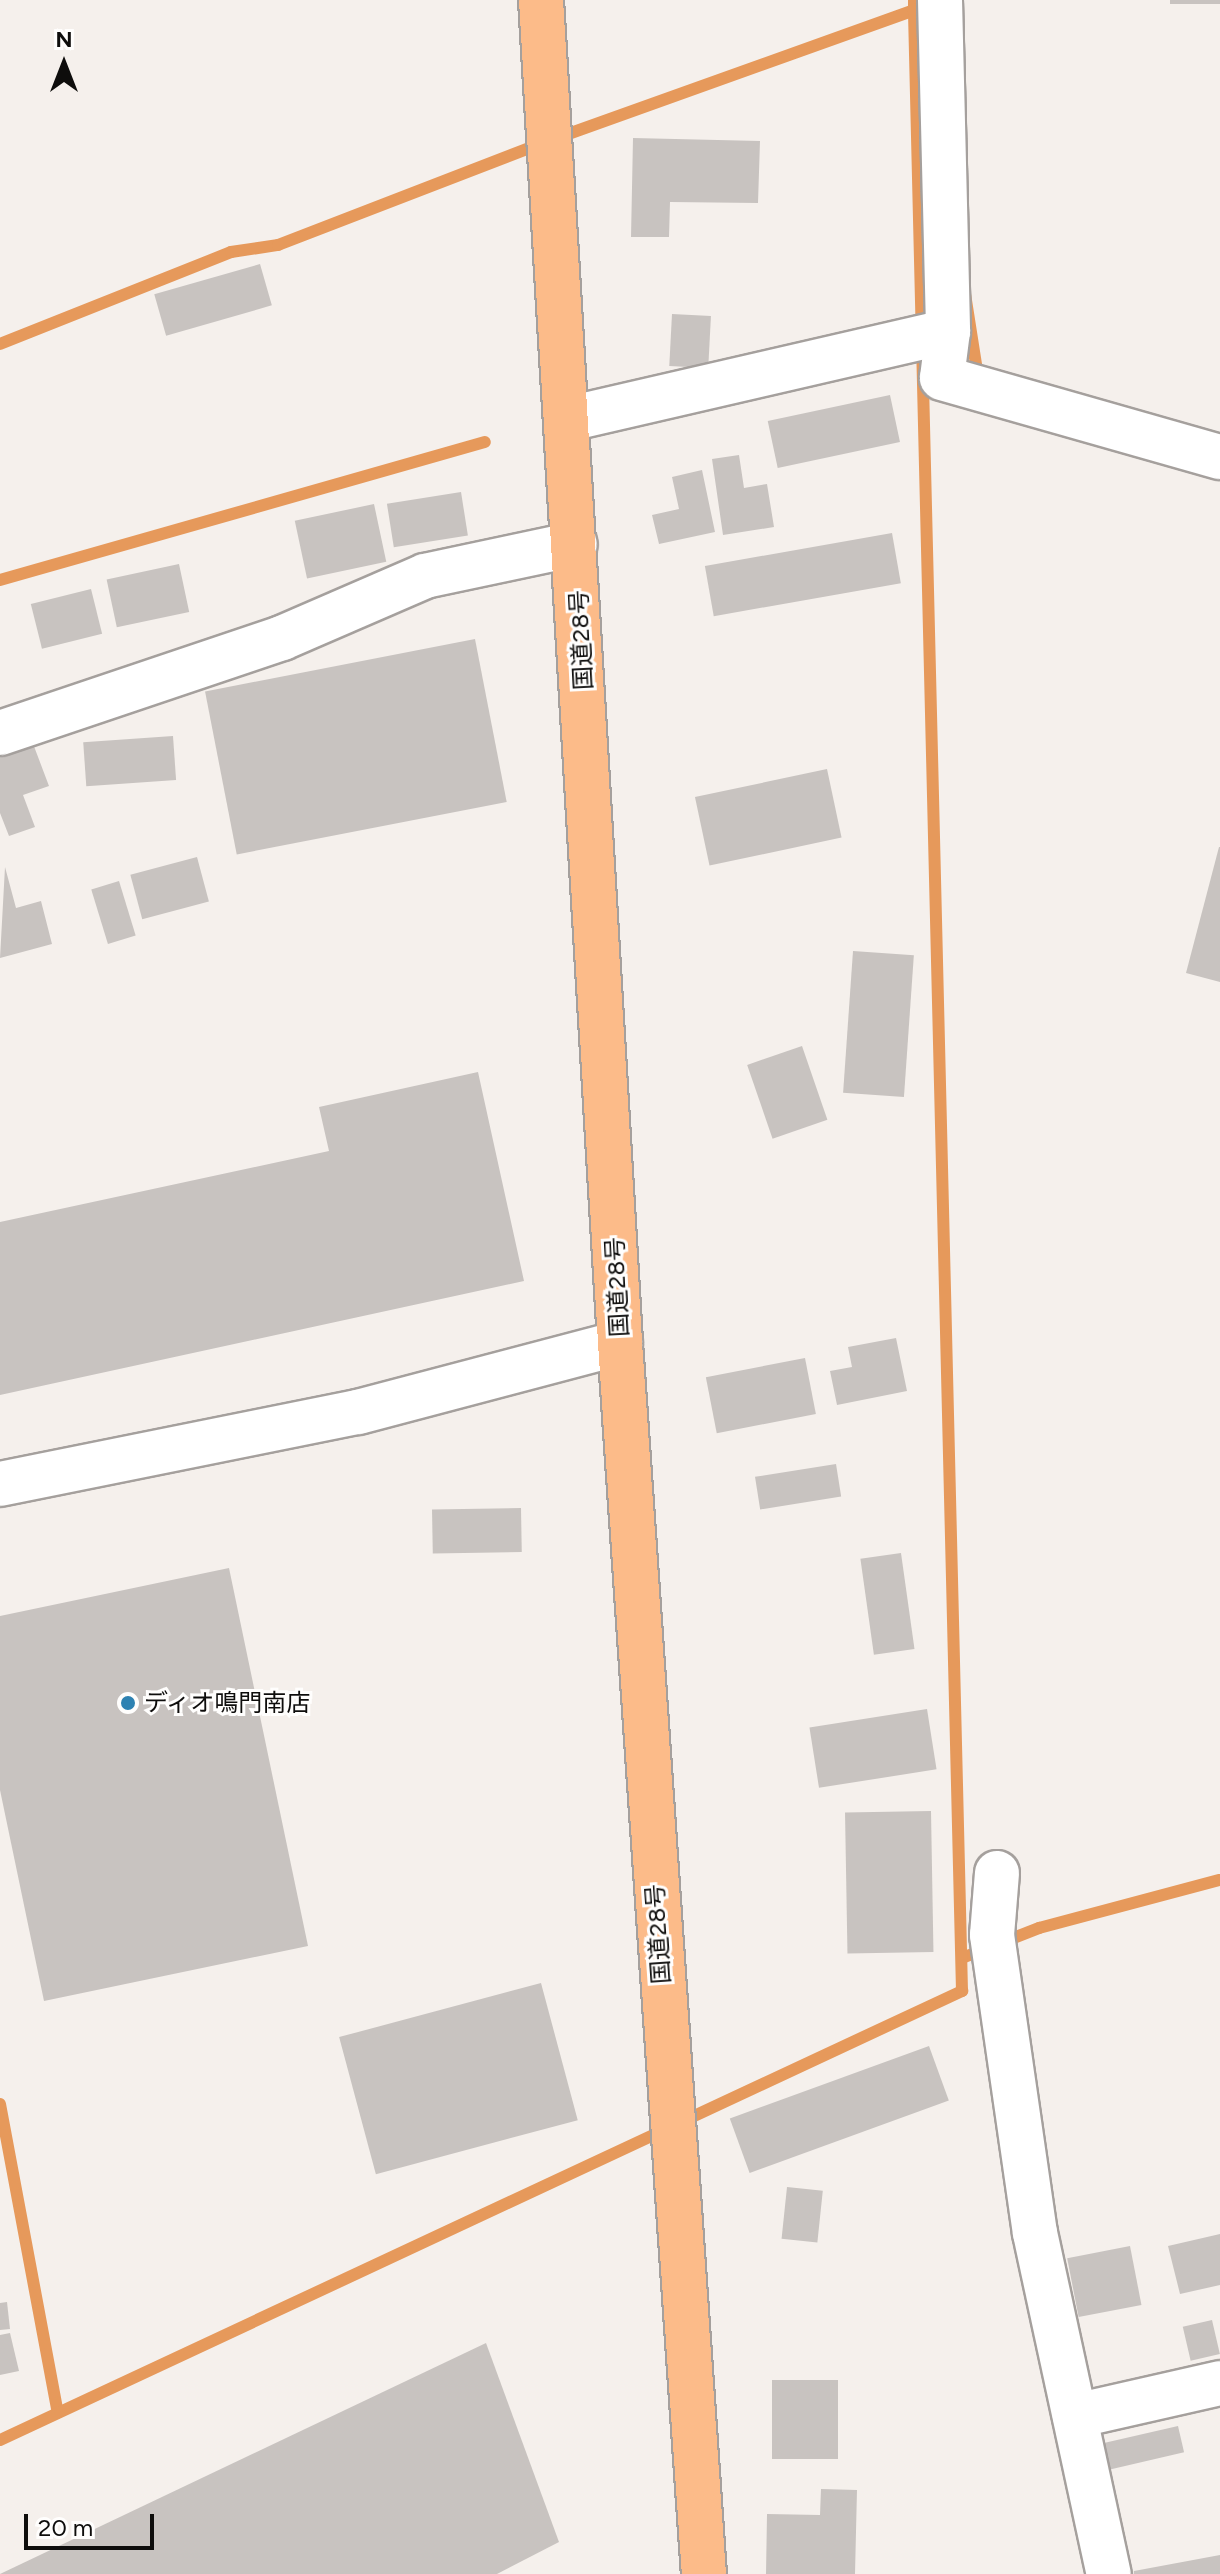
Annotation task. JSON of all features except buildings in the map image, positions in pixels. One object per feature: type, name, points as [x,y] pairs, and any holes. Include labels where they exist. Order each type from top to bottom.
[{"type":"highway","name":"国道28号","points":[[541,0],[620,1343],[704,2574]]},
{"type":"street","points":[[940,0],[948,331],[942,378],[1220,457]]},
{"type":"street","points":[[568,419],[948,331]]},
{"type":"street","points":[[0,733],[268,643],[425,576],[575,544]]},
{"type":"street","points":[[0,1484],[358,1412],[620,1343]]},
{"type":"street","points":[[997,1873],[994,1950],[1035,2233],[1109,2574]]},
{"type":"street","points":[[1075,2416],[1220,2383]]},
{"type":"waterway","points":[[557,138],[914,10],[914,0]]},
{"type":"waterway","points":[[0,2440],[962,1991],[914,10]]},
{"type":"waterway","points":[[0,344],[231,252],[278,245],[540,144]]},
{"type":"waterway","points":[[965,294],[978,377]]},
{"type":"waterway","points":[[0,580],[485,442]]},
{"type":"waterway","points":[[962,1958],[1039,1928],[1220,1880]]},
{"type":"waterway","points":[[0,2104],[58,2413]]},
{"type":"place","name":"ディオ鳴門南店","points":[[128,1703]]}]
